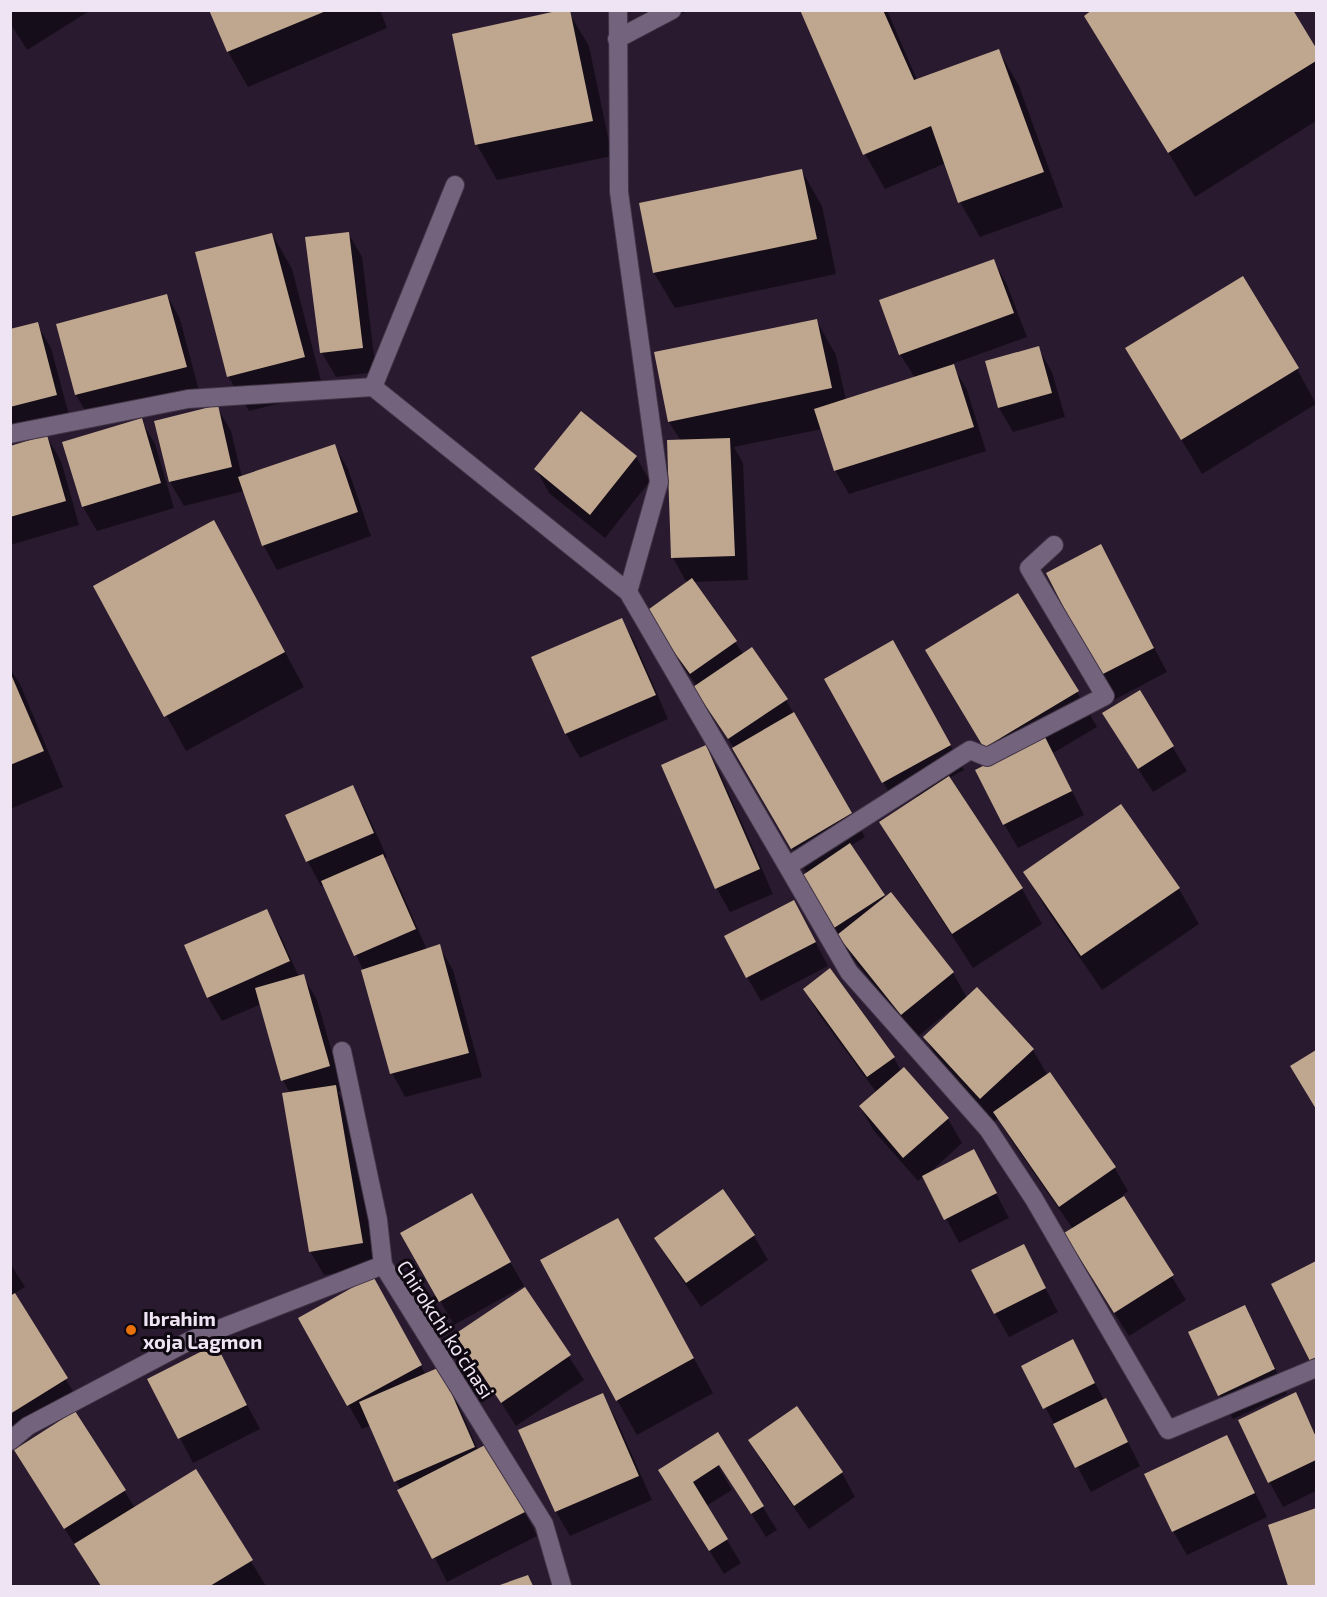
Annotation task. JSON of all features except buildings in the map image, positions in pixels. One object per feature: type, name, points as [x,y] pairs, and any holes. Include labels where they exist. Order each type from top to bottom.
[{"type":"street","points":[[618,10],[616,39],[619,192],[659,482],[628,592]]},
{"type":"street","points":[[616,39],[672,10]]},
{"type":"street","points":[[373,387],[455,185]]},
{"type":"street","points":[[10,434],[188,399],[373,387],[628,592],[849,972],[988,1129],[1034,1199],[1168,1430],[1317,1368]]},
{"type":"street","points":[[788,866],[970,750],[987,757],[1105,696],[1029,568],[1054,545]]},
{"type":"street","points":[[342,1051],[378,1220],[383,1266]]},
{"type":"street","name":"Chirokchi ko'chasi","points":[[10,1441],[28,1426],[191,1340],[383,1266],[544,1524],[562,1587]]},
{"type":"place","name":"Ibrahim xoja Lagmon","points":[[131,1330]]}]
